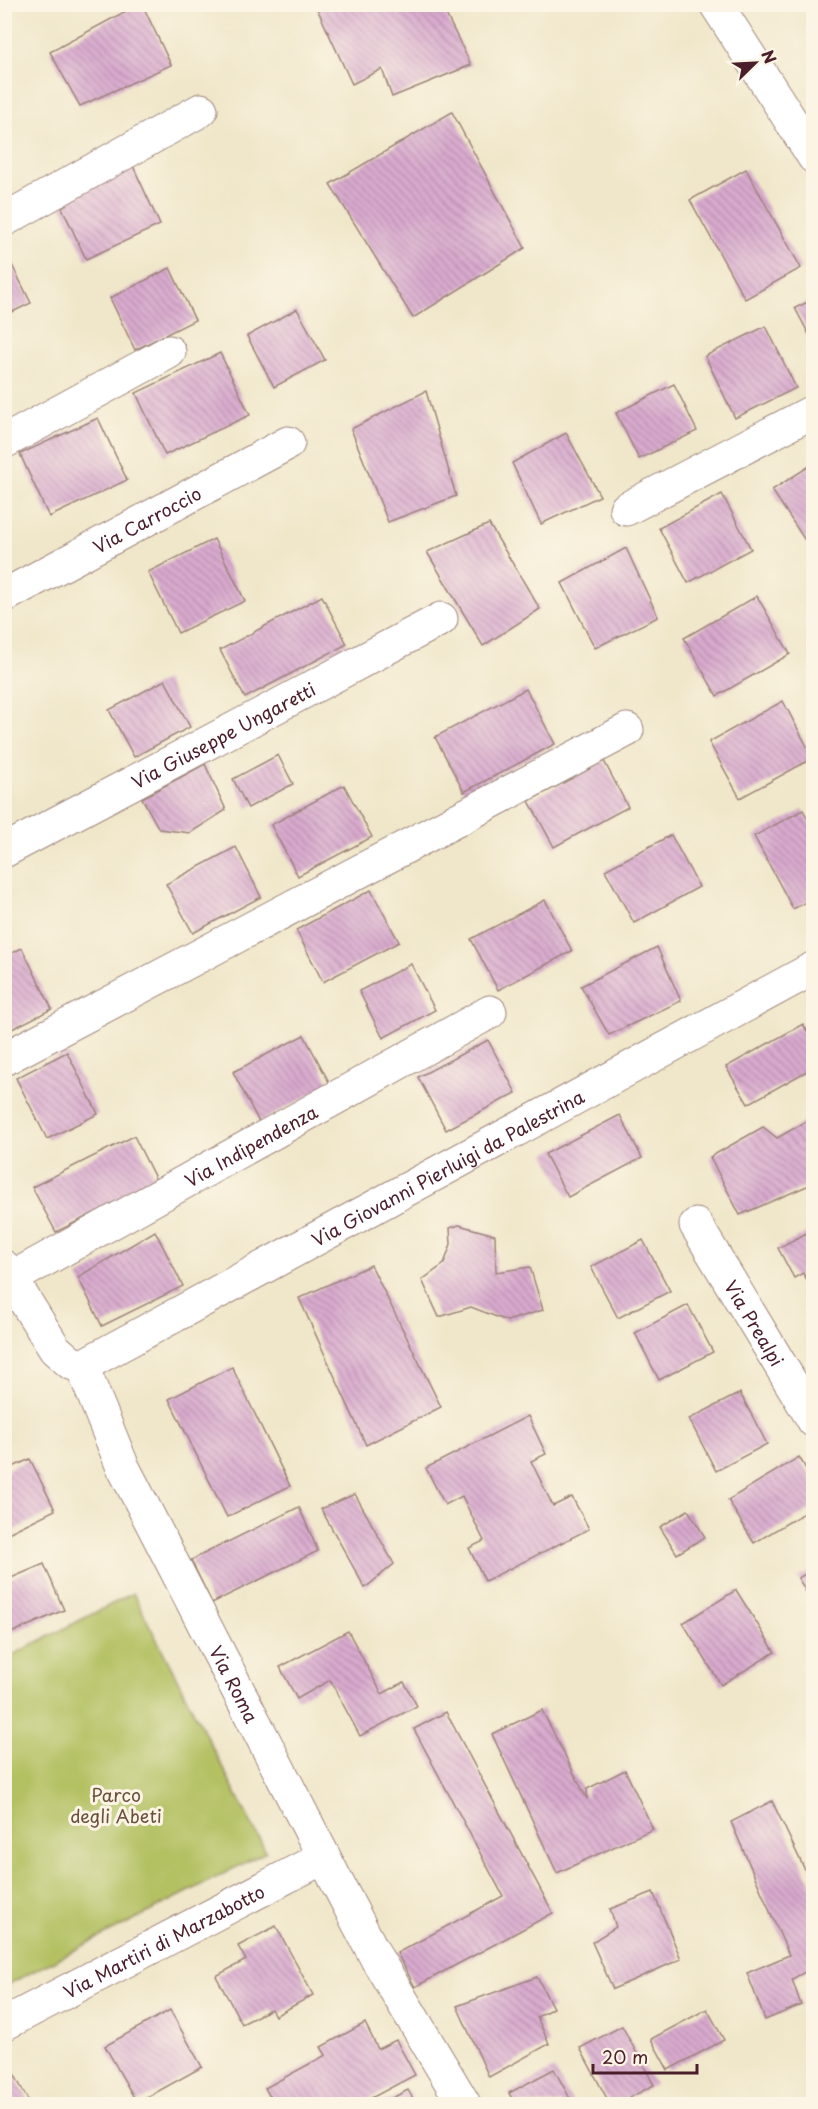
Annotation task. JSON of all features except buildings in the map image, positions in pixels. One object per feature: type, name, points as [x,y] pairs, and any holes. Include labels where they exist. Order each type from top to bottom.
[{"type":"street","points":[[716,4],[813,157]]},
{"type":"street","points":[[4,220],[201,110]]},
{"type":"street","points":[[4,442],[168,352]]},
{"type":"street","points":[[626,510],[813,411]]},
{"type":"street","name":"Via Carroccio","points":[[4,596],[288,443]]},
{"type":"street","name":"Via Giuseppe Ungaretti","points":[[4,851],[441,619]]},
{"type":"street","points":[[4,1059],[627,730]]},
{"type":"street","name":"Via Giovanni Pierluigi da Palestrina","points":[[82,1366],[813,968]]},
{"type":"street","name":"Via Indipendenza","points":[[8,1273],[490,1012]]},
{"type":"street","name":"Via Prealpi","points":[[696,1225],[813,1421]]},
{"type":"street","points":[[8,1273],[55,1349],[71,1363],[82,1366]]},
{"type":"street","name":"Via Roma","points":[[82,1366],[122,1466],[324,1857],[377,1959],[464,2104]]},
{"type":"street","name":"Via Martiri di Marzabotto","points":[[4,2024],[324,1857]]},
{"type":"green space","name":"Parco degli Abeti","points":[[133,1593],[266,1852],[5,1986],[5,1659]]}]
